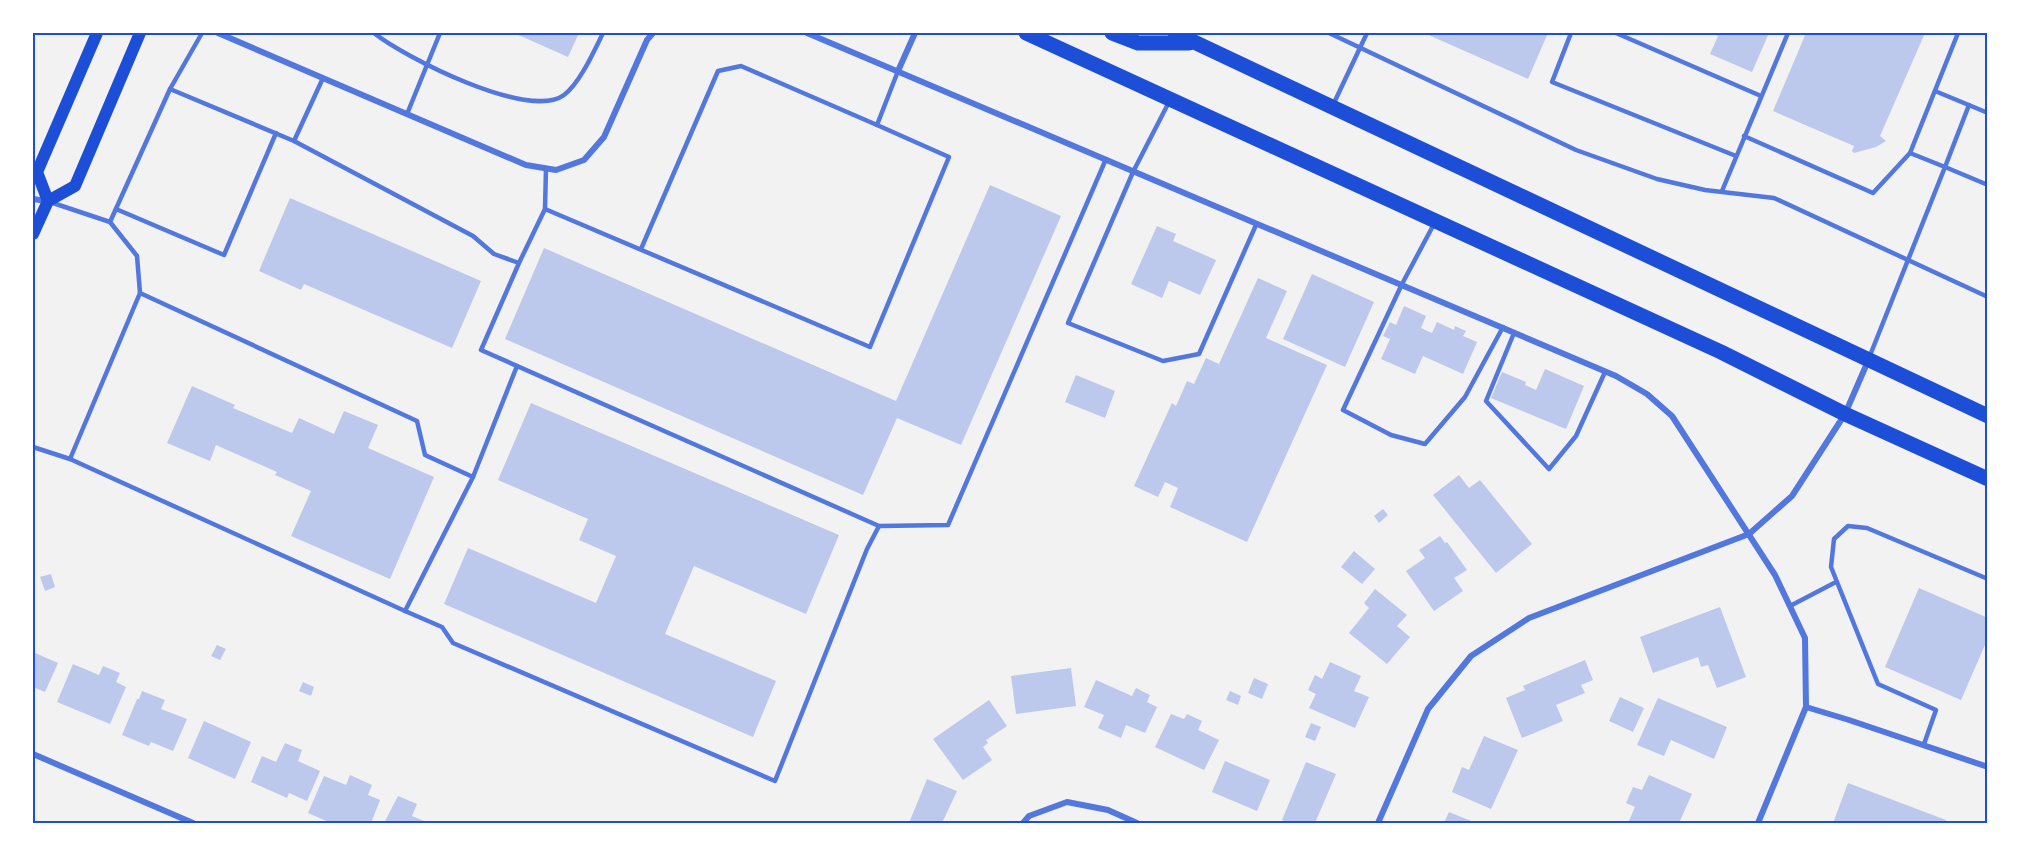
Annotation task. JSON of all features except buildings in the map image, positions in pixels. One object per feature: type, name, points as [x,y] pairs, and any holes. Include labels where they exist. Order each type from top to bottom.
[{"type":"main road","points":[[48,201],[36,172],[97,33]]},
{"type":"main road","points":[[33,234],[48,201],[75,186],[140,33]]},
{"type":"main road","points":[[1026,33],[1721,352],[1845,414],[1988,479]]},
{"type":"main road","points":[[1112,33],[1138,43],[1196,43]]},
{"type":"main road","points":[[1174,33],[1988,416]]},
{"type":"street","points":[[218,33],[526,165],[556,170],[584,160],[604,137],[647,40],[653,33]]},
{"type":"street","points":[[807,33],[1256,225],[1503,327],[1605,372],[1647,394],[1672,416],[1749,534],[1775,575],[1805,638],[1806,707],[1758,823]]},
{"type":"street","points":[[898,71],[915,33]]},
{"type":"street","points":[[33,199],[48,201]]},
{"type":"street","points":[[1378,823],[1428,709],[1471,656],[1529,618],[1749,534],[1792,496],[1845,414],[1868,360]]},
{"type":"street","points":[[1806,707],[1924,744],[1988,767]]},
{"type":"street","points":[[33,754],[193,823]]},
{"type":"street","points":[[1023,823],[1029,816],[1067,802],[1108,810],[1137,823]]},
{"type":"lane","points":[[110,222],[171,89],[202,33]]},
{"type":"lane","points":[[374,33],[390,46],[427,65],[499,95],[535,102],[562,96],[573,85],[603,33]]},
{"type":"lane","points":[[407,114],[440,33]]},
{"type":"lane","points":[[1329,33],[1576,150],[1657,179],[1722,192],[1774,198],[1988,297]]},
{"type":"lane","points":[[1332,108],[1367,33]]},
{"type":"lane","points":[[1571,33],[1552,82],[1736,156]]},
{"type":"lane","points":[[1616,33],[1761,96]]},
{"type":"lane","points":[[1722,192],[1788,33]]},
{"type":"lane","points":[[1744,136],[1873,193],[1910,153],[1958,33]]},
{"type":"lane","points":[[545,209],[870,347],[949,157],[741,66],[718,71],[641,249]]},
{"type":"lane","points":[[877,125],[898,71]]},
{"type":"lane","points":[[294,141],[323,77]]},
{"type":"lane","points":[[171,89],[294,141],[473,236],[494,254],[519,263]]},
{"type":"lane","points":[[1935,91],[1988,113]]},
{"type":"lane","points":[[1171,100],[1133,172],[1068,323],[1163,361],[1200,354],[1256,225]]},
{"type":"lane","points":[[1868,360],[1969,105]]},
{"type":"lane","points":[[116,209],[224,255],[276,133]]},
{"type":"lane","points":[[1910,153],[1988,185]]},
{"type":"lane","points":[[546,168],[545,209],[481,350],[879,526],[948,525],[1106,159]]},
{"type":"lane","points":[[48,201],[110,222],[137,256],[140,293],[70,459]]},
{"type":"lane","points":[[1435,222],[1402,284],[1343,410],[1390,435],[1425,444],[1466,397],[1503,327]]},
{"type":"lane","points":[[140,293],[417,421],[425,455],[473,477]]},
{"type":"lane","points":[[1514,333],[1486,401],[1549,469],[1576,436],[1605,372]]},
{"type":"lane","points":[[405,611],[473,477],[517,366]]},
{"type":"lane","points":[[33,447],[70,459],[442,627],[453,643],[776,781],[867,549],[879,526]]},
{"type":"lane","points":[[1924,744],[1936,710],[1878,684],[1831,567],[1834,539],[1848,526],[1867,528],[1988,579]]},
{"type":"lane","points":[[1790,606],[1836,582]]}]
